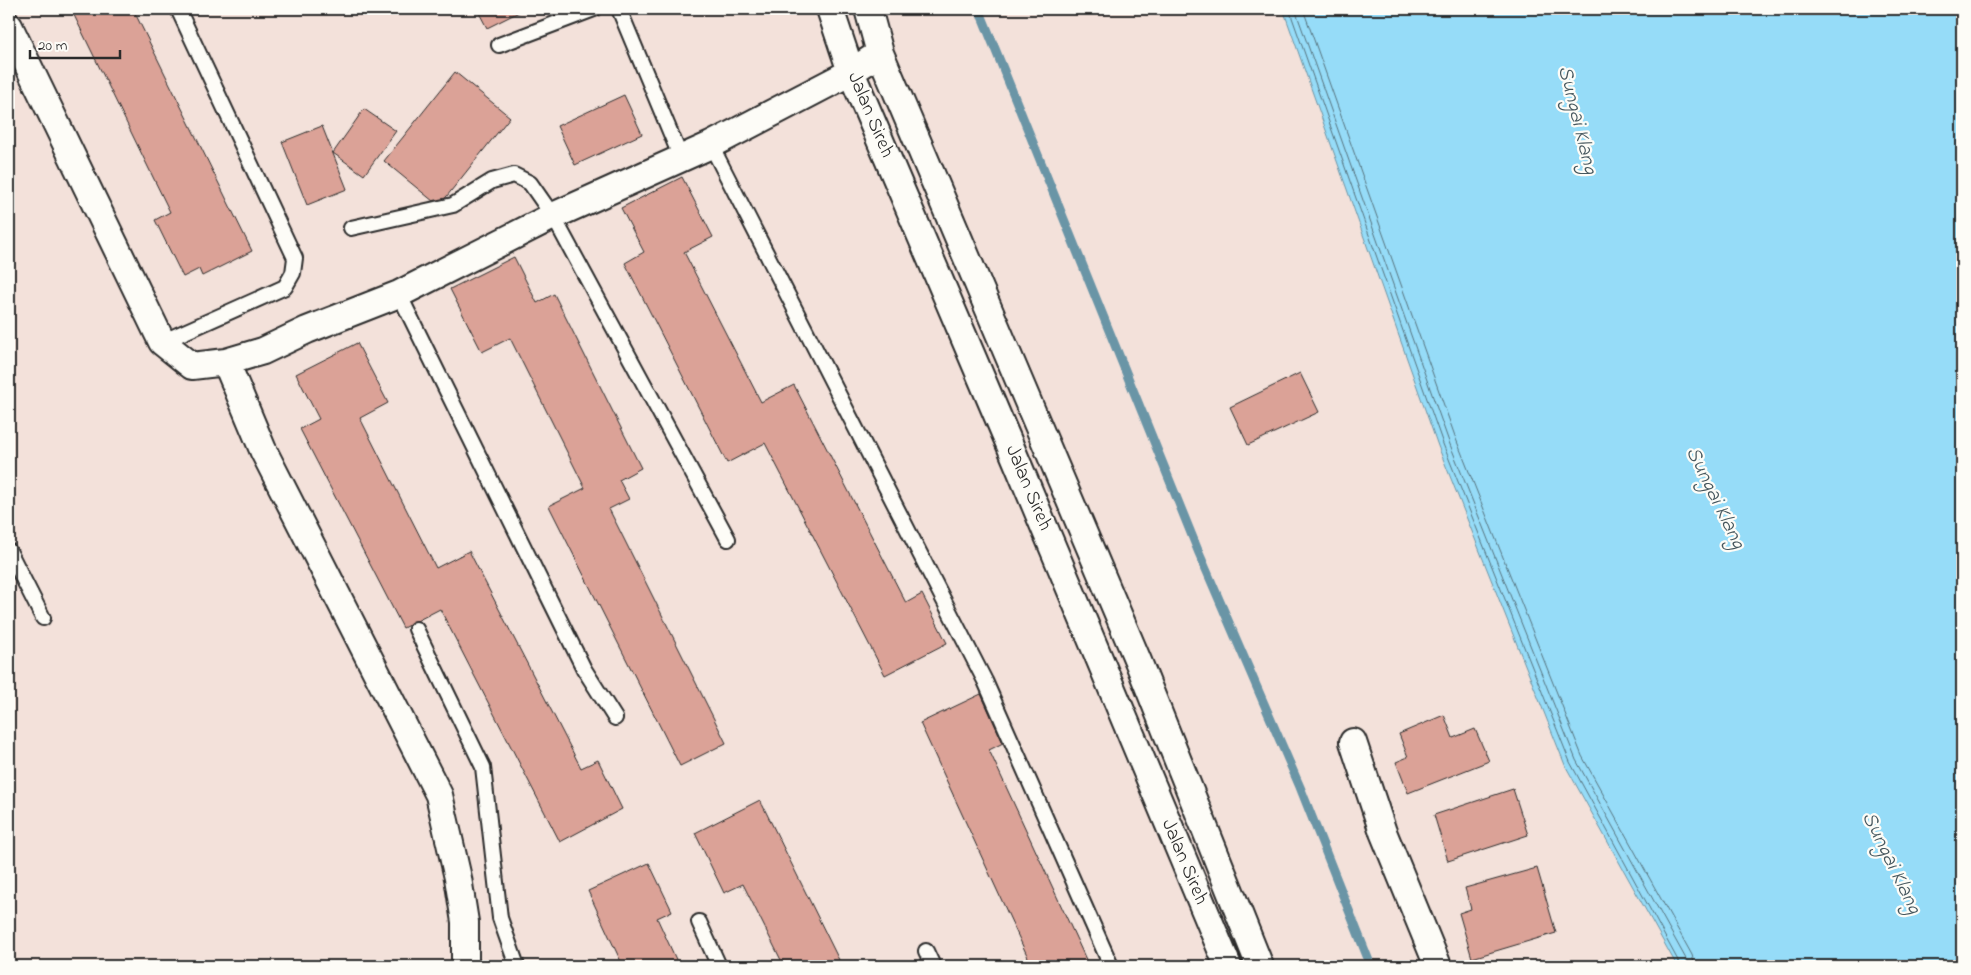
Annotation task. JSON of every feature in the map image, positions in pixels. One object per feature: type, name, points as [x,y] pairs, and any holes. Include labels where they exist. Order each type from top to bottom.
[{"type":"street","name":"Jalan Sireh","points":[[830,9],[851,72],[1006,434],[1228,966]]},
{"type":"street","name":"Jalan Sireh","points":[[868,9],[880,53],[1138,661],[1260,966]]},
{"type":"street","points":[[9,26],[162,342],[192,366],[226,362],[263,351],[306,330],[399,294],[553,216],[711,145],[851,72],[880,53]]},
{"type":"street","points":[[226,362],[263,450],[438,795],[458,878],[465,922],[465,966]]},
{"type":"street","points":[[1353,742],[1383,832],[1438,966]]},
{"type":"lane","points":[[162,342],[285,286],[293,273],[295,258],[178,9]]},
{"type":"lane","points":[[499,45],[594,9]]},
{"type":"lane","points":[[619,9],[682,158]]},
{"type":"lane","points":[[711,145],[985,681],[1111,966]]},
{"type":"lane","points":[[351,228],[453,205],[492,181],[514,175],[530,183],[553,216],[728,539]]},
{"type":"lane","points":[[399,294],[584,669],[615,718]]},
{"type":"lane","points":[[9,550],[43,618]]},
{"type":"lane","points":[[416,629],[483,767],[500,918],[517,966]]},
{"type":"lane","points":[[699,922],[719,966]]},
{"type":"lane","points":[[926,951],[933,966]]},
{"type":"water","name":"Sungai Klang","points":[[1283,9],[1962,9],[1962,966],[1677,966],[1565,765],[1438,446]]},
{"type":"building","points":[[71,9],[133,9],[252,251],[202,276],[199,269],[183,277],[155,220],[170,212]]},
{"type":"building","points":[[477,9],[525,9],[487,28]]},
{"type":"building","points":[[455,72],[510,117],[439,206],[384,161]]},
{"type":"building","points":[[624,95],[642,134],[575,165],[557,126]]},
{"type":"building","points":[[364,109],[396,131],[364,175],[333,153]]},
{"type":"building","points":[[322,126],[347,189],[307,205],[282,142]]},
{"type":"building","points":[[682,177],[713,237],[684,252],[761,402],[794,385],[906,603],[922,594],[947,643],[885,675],[765,443],[727,463],[625,263],[644,252],[621,208]]},
{"type":"building","points":[[514,257],[537,303],[554,294],[641,468],[619,480],[629,499],[609,509],[726,743],[680,766],[549,506],[585,488],[510,338],[482,352],[450,289]]},
{"type":"building","points":[[357,343],[388,403],[360,418],[436,568],[469,551],[581,768],[598,760],[622,809],[560,842],[440,609],[403,628],[300,429],[319,419],[296,374]]},
{"type":"building","points":[[1300,373],[1319,412],[1248,445],[1230,407]]},
{"type":"building","points":[[981,694],[1003,743],[989,750],[1089,966],[1032,966],[920,723]]},
{"type":"building","points":[[1444,715],[1453,738],[1475,729],[1489,761],[1408,793],[1396,762],[1408,757],[1399,734]]},
{"type":"building","points":[[1513,789],[1528,835],[1448,861],[1434,815]]},
{"type":"building","points":[[760,800],[842,966],[784,966],[743,884],[724,893],[695,833]]},
{"type":"building","points":[[649,863],[672,911],[657,918],[679,966],[623,966],[588,891]]},
{"type":"building","points":[[1537,868],[1556,933],[1472,958],[1459,913],[1471,909],[1465,888]]},
{"type":"waterway","points":[[979,9],[1199,553],[1300,787],[1371,966]]}]
